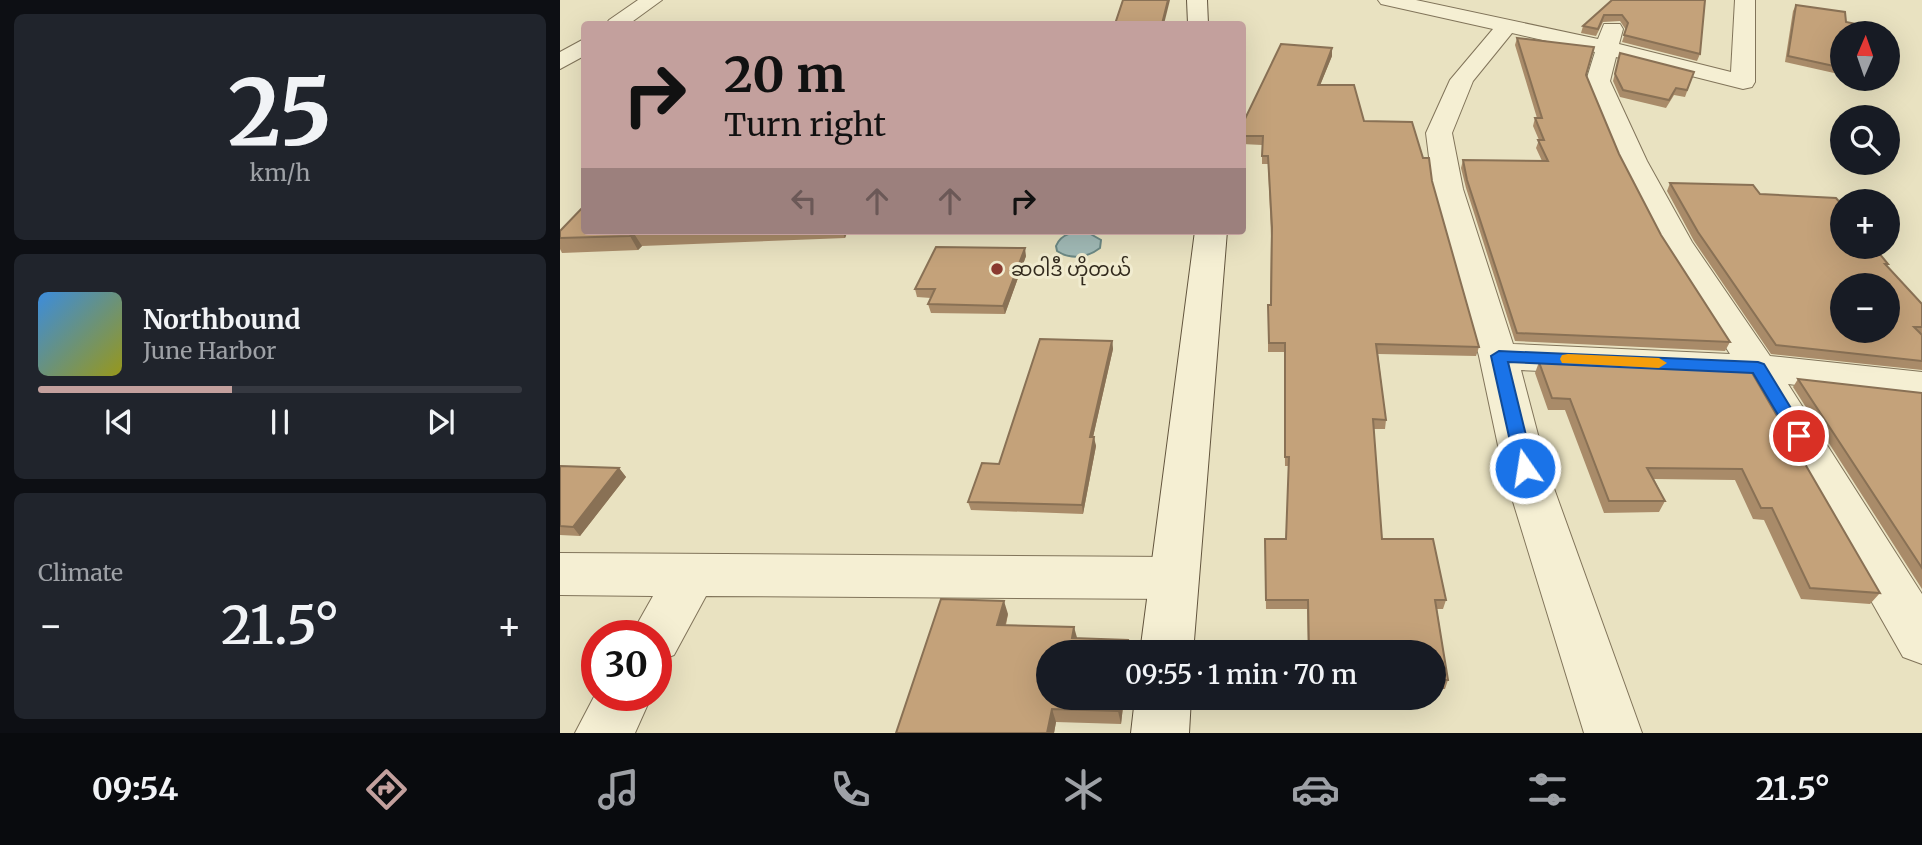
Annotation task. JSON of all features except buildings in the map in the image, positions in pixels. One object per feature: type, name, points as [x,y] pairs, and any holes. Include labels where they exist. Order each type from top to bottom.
[{"type":"street","points":[[620,21],[652,0]]},
{"type":"street","points":[[1197,0],[1198,21]]},
{"type":"street","points":[[1388,0],[1507,26],[1610,38],[1744,82],[1745,0]]},
{"type":"street","points":[[1507,26],[1462,80],[1439,133],[1448,189],[1499,356],[1525,468],[1613,733]]},
{"type":"street","points":[[1610,38],[1598,81],[1633,161],[1676,242],[1758,368],[1922,640]]},
{"type":"street","points":[[560,62],[581,48]]},
{"type":"street","points":[[1167,640],[1212,235]]},
{"type":"street","points":[[1499,356],[1758,368],[1922,386]]},
{"type":"street","points":[[560,574],[1172,578]]},
{"type":"street","points":[[666,620],[692,574]]},
{"type":"street","points":[[1160,733],[1162,710]]},
{"type":"street","points":[[604,733],[616,711]]},
{"type":"water","points":[[1092,235],[1101,240],[1100,248],[1084,256],[1062,254],[1057,251],[1056,246],[1065,236]]},
{"type":"slow traffic","points":[[1568,359],[1659,363]]},
{"type":"place","name":"ဆဝါဒီ ဟိုတယ်","points":[[997,269]]},
{"type":"route","points":[[1525,468],[1499,356],[1758,368],[1799,436]]}]
